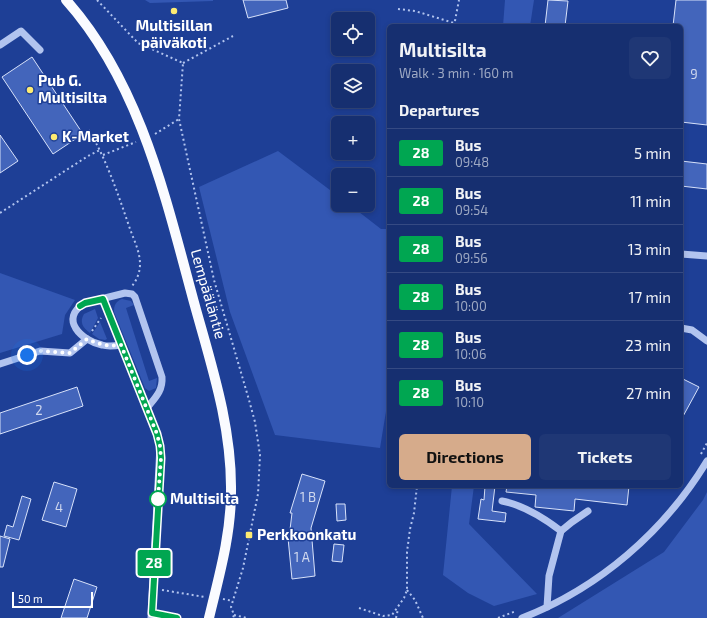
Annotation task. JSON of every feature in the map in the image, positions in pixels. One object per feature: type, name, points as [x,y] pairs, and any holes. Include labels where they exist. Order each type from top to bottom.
[{"type":"main road","name":"Lempääläntie","points":[[66,0],[83,19],[98,41],[126,92],[145,134],[214,369],[226,429],[230,461],[231,512],[226,548],[209,618]]},
{"type":"street","points":[[0,45],[21,32],[40,50]]},
{"type":"street","points":[[683,254],[707,256]]},
{"type":"street","points":[[121,345],[102,345],[79,334],[74,324],[74,316],[80,306],[85,303],[125,293],[132,294],[136,297],[162,377],[160,392],[147,408]]},
{"type":"street","points":[[103,299],[147,408],[160,446],[161,458],[152,615],[177,618]]},
{"type":"street","points":[[683,328],[692,330],[707,340]]},
{"type":"street","points":[[0,364],[40,351],[70,353],[87,339]]},
{"type":"street","points":[[522,618],[565,599],[586,586],[631,552],[668,515],[694,483],[707,461]]},
{"type":"street","points":[[502,501],[515,504],[562,531]]},
{"type":"street","points":[[547,607],[549,576],[562,531],[588,511]]},
{"type":"path","points":[[97,0],[138,43],[183,63]]},
{"type":"path","points":[[454,24],[459,0]]},
{"type":"path","points":[[398,10],[415,12],[451,24]]},
{"type":"path","points":[[183,63],[233,36]]},
{"type":"path","points":[[183,63],[180,119],[214,280],[255,422],[260,455],[258,494],[243,568],[231,607],[234,617],[247,618]]},
{"type":"path","points":[[155,134],[180,119]]},
{"type":"path","points":[[89,130],[103,155],[113,178],[136,244],[140,265],[137,279]]},
{"type":"path","points":[[103,155],[137,142]]},
{"type":"path","points":[[0,213],[88,156],[100,150]]},
{"type":"path","points":[[87,339],[100,319],[106,306]]},
{"type":"path","points":[[99,315],[103,324]]},
{"type":"path","points":[[359,608],[383,616],[392,615],[404,598],[407,590],[407,552],[417,488]]},
{"type":"path","points":[[153,589],[197,597],[233,601]]},
{"type":"path","points":[[407,590],[415,600],[423,618]]},
{"type":"path","points":[[396,618],[398,607]]},
{"type":"path","points":[[498,618],[521,609]]},
{"type":"shaded area","points":[[145,0],[213,0],[213,1],[150,3]]},
{"type":"shaded area","points":[[505,0],[534,0],[530,24],[503,24]]},
{"type":"shaded area","points":[[278,151],[331,191],[331,212],[359,212],[381,229],[387,229],[387,405],[380,448],[275,435],[230,312],[199,187]]},
{"type":"shaded area","points":[[0,273],[75,300],[65,315],[62,334],[0,353]]},
{"type":"shaded area","points":[[122,299],[131,301],[134,305],[126,308],[149,381],[157,378],[156,388],[149,391],[145,388],[114,312],[114,307],[118,301]]},
{"type":"shaded area","points":[[95,309],[98,318],[90,333],[85,329],[82,320],[84,314]]},
{"type":"shaded area","points":[[100,322],[107,339],[105,340],[99,339],[92,334]]},
{"type":"shaded area","points":[[452,488],[474,488],[469,524],[537,594],[494,606],[468,593],[443,575]]},
{"type":"shaded area","points":[[707,492],[707,618],[558,618],[664,552],[703,500]]},
{"type":"building","points":[[243,0],[286,0],[288,8],[248,18]]},
{"type":"building","points":[[548,0],[568,1],[565,24],[545,24]]},
{"type":"building","points":[[676,0],[707,0],[707,125],[683,122],[683,24],[673,24]]},
{"type":"building","points":[[32,57],[83,134],[53,154],[2,77]]},
{"type":"building","points":[[0,135],[18,161],[0,173]]},
{"type":"building","points":[[683,161],[707,164],[707,189],[683,186]]},
{"type":"building","points":[[683,379],[699,387],[683,416]]},
{"type":"building","points":[[77,387],[83,406],[0,434],[0,413]]},
{"type":"building","points":[[302,474],[325,481],[311,528],[315,576],[292,579],[288,538],[292,513],[290,513]]},
{"type":"building","points":[[54,482],[77,489],[66,527],[42,520]]},
{"type":"building","points":[[485,488],[495,488],[492,511],[506,513],[505,522],[478,519],[481,499],[484,500]]},
{"type":"building","points":[[507,488],[629,488],[627,505],[575,499],[574,511],[535,507],[536,495],[506,492]]},
{"type":"building","points":[[22,496],[31,499],[19,540],[4,536],[7,525],[13,527]]},
{"type":"building","points":[[336,504],[345,504],[346,520],[337,521]]},
{"type":"building","points":[[0,536],[10,539],[3,567],[0,567]]},
{"type":"building","points":[[334,544],[344,545],[342,562],[332,561]]},
{"type":"building","points":[[74,579],[97,587],[87,618],[61,618]]},
{"type":"bus line","name":"28","points":[[80,306],[85,303],[103,299],[157,434],[161,458],[152,613],[177,618]]},
{"type":"place","name":"Multisillan päiväkoti","points":[[174,11]]},
{"type":"place","name":"Pub G. Multisilta","points":[[30,90]]},
{"type":"place","name":"K-Market","points":[[54,137]]},
{"type":"place","name":"Multisilta","points":[[158,499]]},
{"type":"place","name":"Perkkoonkatu","points":[[249,535]]},
{"type":"route","points":[[27,355],[40,351],[70,353],[87,339],[102,345],[121,345],[157,434],[160,446],[161,458],[158,499]]}]
